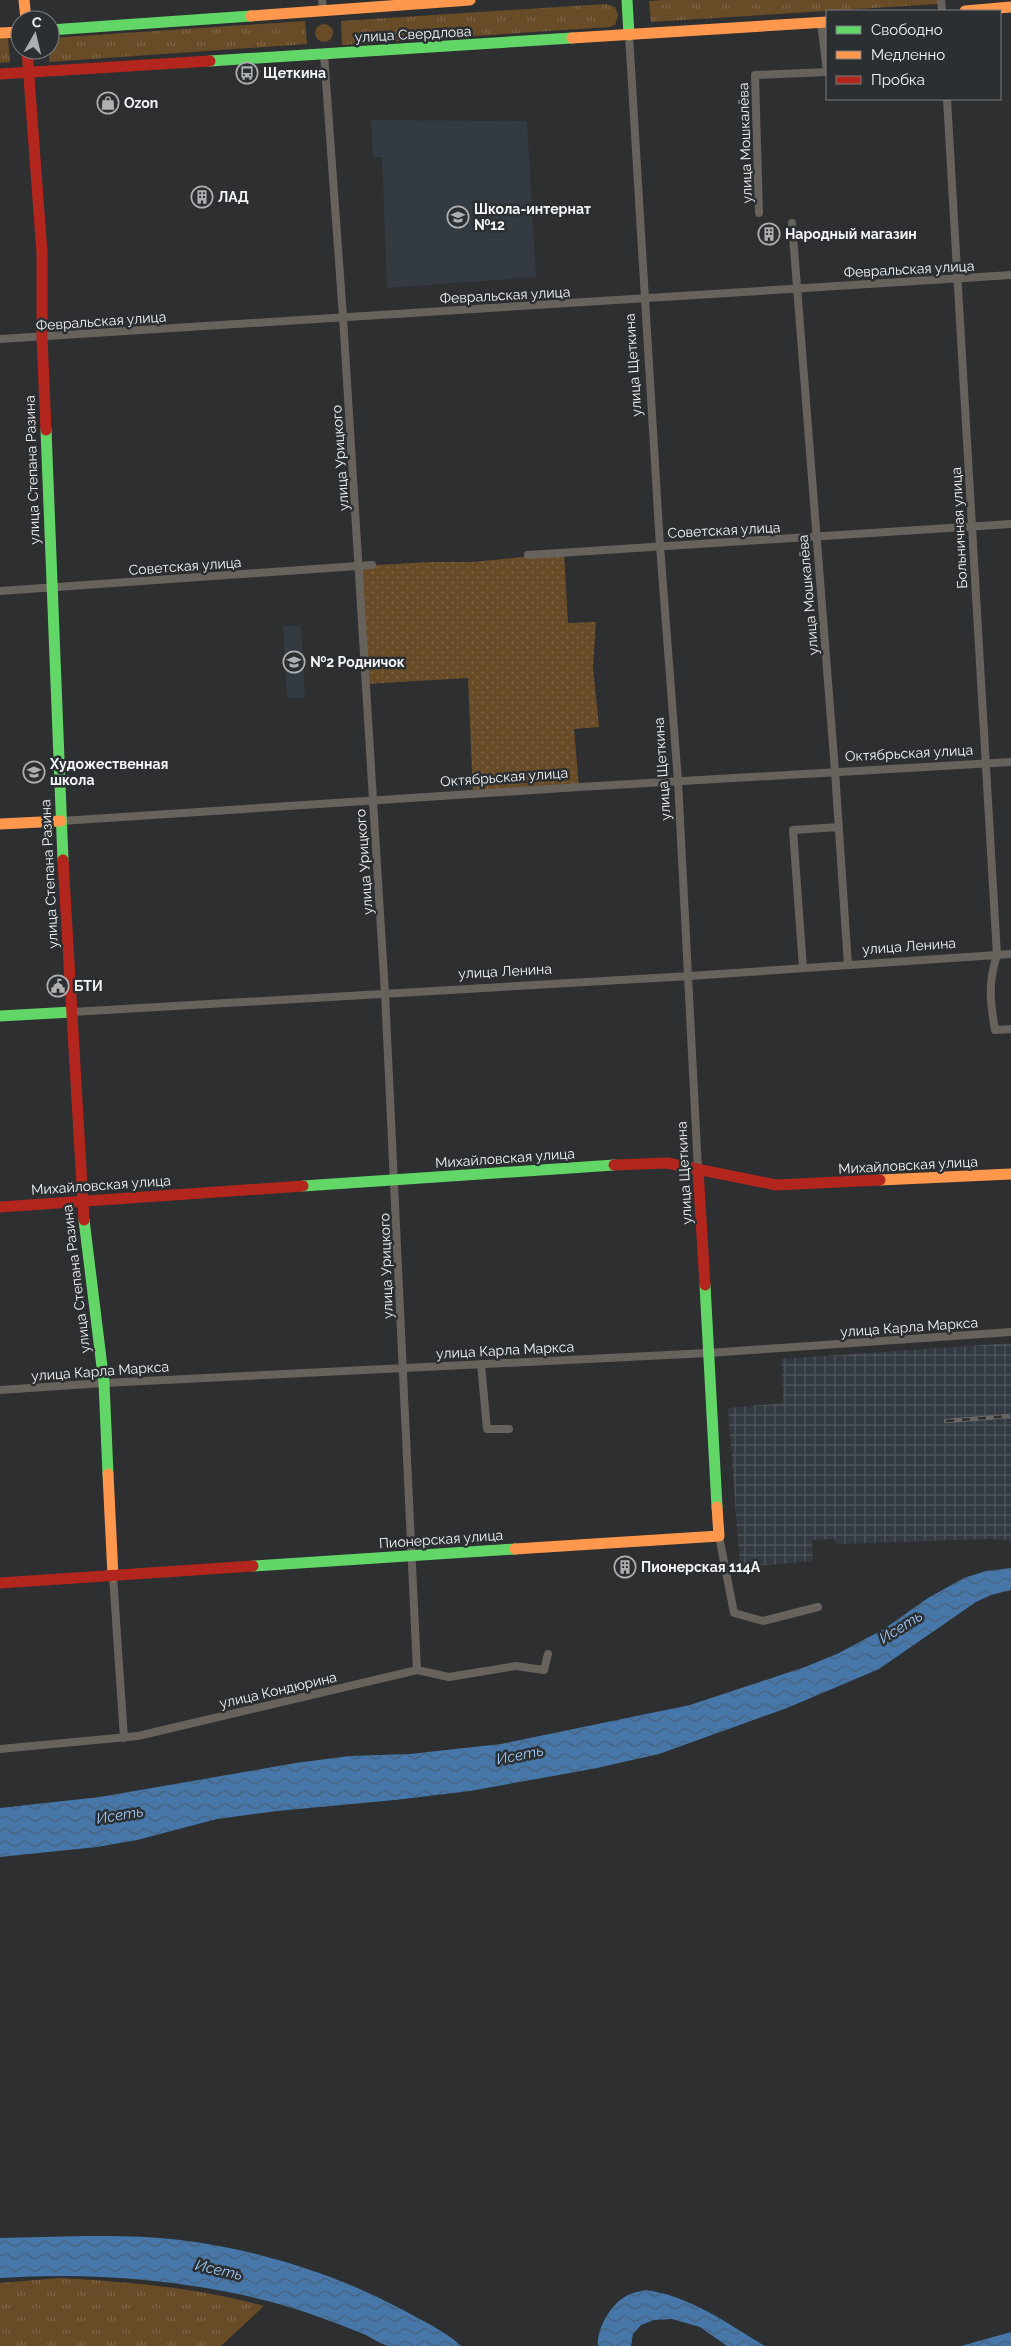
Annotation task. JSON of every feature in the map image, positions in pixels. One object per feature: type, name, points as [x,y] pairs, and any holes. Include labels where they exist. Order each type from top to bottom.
[{"type":"main road","points":[[60,29],[322,5],[470,0]]},
{"type":"main road","name":"улица Щеткина","points":[[627,0],[629,35]]},
{"type":"main road","points":[[976,10],[1011,7]]},
{"type":"main road","name":"улица Свердлова","points":[[0,74],[824,22]]},
{"type":"main road","name":"улица Степана Разина","points":[[28,60],[42,253],[42,338],[61,821],[82,1202],[104,1383],[113,1576]]},
{"type":"main road","name":"Октябрьская улица","points":[[0,824],[61,821]]},
{"type":"main road","name":"улица Ленина","points":[[0,1016],[72,1012]]},
{"type":"main road","name":"Михайловская улица","points":[[0,1207],[653,1162],[667,1163],[776,1185],[1011,1174]]},
{"type":"main road","name":"улица Щеткина","points":[[698,1170],[719,1536]]},
{"type":"main road","name":"Пионерская улица","points":[[0,1583],[719,1536]]},
{"type":"street","name":"улица Мошкалёва","points":[[824,22],[826,55]]},
{"type":"street","name":"улица Щеткина","points":[[629,35],[660,546],[678,781],[690,976],[698,1170]]},
{"type":"street","name":"улица Урицкого","points":[[324,54],[359,566],[396,1181],[417,1670]]},
{"type":"street","name":"улица Мошкалёва","points":[[760,213],[755,75],[826,72]]},
{"type":"street","name":"Больничная улица","points":[[947,100],[997,955],[990,976],[990,1003],[995,1030],[1011,1029]]},
{"type":"street","name":"улица Мошкалёва","points":[[792,223],[835,771],[848,965]]},
{"type":"street","name":"Февральская улица","points":[[0,339],[42,338],[1011,275]]},
{"type":"street","name":"Советская улица","points":[[528,555],[1011,524]]},
{"type":"street","name":"Советская улица","points":[[0,590],[372,565]]},
{"type":"street","name":"Октябрьская улица","points":[[61,821],[835,771],[1011,762]]},
{"type":"street","points":[[803,968],[793,830],[839,826]]},
{"type":"street","name":"улица Ленина","points":[[72,1012],[690,976],[1011,954]]},
{"type":"street","name":"улица Карла Маркса","points":[[0,1390],[403,1367],[708,1353],[1011,1332]]},
{"type":"street","points":[[481,1364],[487,1430],[509,1429]]},
{"type":"street","points":[[719,1536],[734,1613],[763,1621],[818,1608]]},
{"type":"street","points":[[113,1576],[124,1738]]},
{"type":"street","name":"улица Кондюрина","points":[[0,1749],[124,1738],[417,1670],[449,1676],[516,1666],[544,1670],[548,1654]]},
{"type":"shaded area","name":"Школа-интернат №12","points":[[371,120],[527,121],[536,277],[387,288],[382,157],[373,157]]},
{"type":"shaded area","name":"№2 Родничок","points":[[301,625],[305,698],[287,698],[283,626]]},
{"type":"shaded area","points":[[1011,1343],[1011,1541],[991,1539],[836,1544],[835,1539],[812,1540],[813,1561],[740,1567],[728,1408],[783,1403],[782,1359]]},
{"type":"green space","points":[[938,0],[938,4],[651,22],[649,1]]},
{"type":"green space","points":[[605,4],[615,7],[618,15],[615,25],[609,27],[342,45],[341,21]]},
{"type":"green space","points":[[305,21],[307,44],[49,62],[49,60],[60,60],[60,37]]},
{"type":"green space","points":[[320,24],[328,24],[333,29],[331,40],[320,42],[315,37],[315,29]]},
{"type":"green space","points":[[8,37],[10,62],[0,63],[0,38]]},
{"type":"green space","points":[[564,553],[568,623],[596,622],[593,667],[599,727],[574,729],[579,787],[473,794],[468,678],[366,684],[359,566],[473,562]]},
{"type":"green space","points":[[59,2278],[162,2286],[213,2294],[264,2306],[221,2346],[0,2346],[0,2283]]},
{"type":"water","name":"Исеть","points":[[1011,1568],[1011,1590],[991,1595],[976,1602],[879,1669],[787,1708],[659,1754],[597,1768],[470,1791],[217,1819],[137,1840],[97,1847],[0,1857],[0,1808],[100,1797],[296,1763],[349,1756],[410,1754],[501,1744],[690,1705],[805,1667],[837,1654],[884,1629],[928,1598],[964,1578],[986,1571]]},
{"type":"water","name":"Исеть","points":[[144,2237],[209,2244],[295,2265],[323,2274],[377,2297],[434,2326],[461,2346],[389,2346],[364,2334],[291,2308],[235,2293],[202,2287],[168,2282],[101,2277],[34,2276],[0,2278],[0,2238]]},
{"type":"water","points":[[645,2290],[661,2293],[693,2304],[765,2346],[727,2346],[700,2327],[672,2319],[654,2320],[641,2325],[633,2334],[631,2346],[598,2346],[599,2333],[613,2307],[626,2296]]},
{"type":"water","points":[[1011,2332],[1011,2346],[961,2346]]},
{"type":"railway","points":[[946,1421],[1011,1416]]},
{"type":"traffic: fast","points":[[627,0],[629,35]]},
{"type":"traffic: fast","points":[[60,29],[251,16]]},
{"type":"traffic: fast","points":[[210,61],[572,38]]},
{"type":"traffic: fast","points":[[46,430],[63,860]]},
{"type":"traffic: fast","points":[[0,1016],[72,1012]]},
{"type":"traffic: fast","points":[[303,1186],[614,1165]]},
{"type":"traffic: fast","points":[[84,1220],[104,1383],[108,1474]]},
{"type":"traffic: fast","points":[[705,1285],[717,1507]]},
{"type":"traffic: fast","points":[[253,1566],[515,1549]]},
{"type":"traffic: slow","points":[[24,0],[25,10]]},
{"type":"traffic: slow","points":[[251,16],[470,0]]},
{"type":"traffic: slow","points":[[976,10],[1011,7]]},
{"type":"traffic: slow","points":[[572,38],[826,22]]},
{"type":"traffic: slow","points":[[0,33],[10,32]]},
{"type":"traffic: slow","points":[[0,824],[61,821]]},
{"type":"traffic: slow","points":[[880,1180],[1011,1174]]},
{"type":"traffic: slow","points":[[108,1474],[113,1576]]},
{"type":"traffic: slow","points":[[515,1549],[719,1536],[717,1507]]},
{"type":"traffic: jam","points":[[28,60],[42,253],[42,338],[46,430]]},
{"type":"traffic: jam","points":[[0,74],[210,61]]},
{"type":"traffic: jam","points":[[63,860],[84,1220]]},
{"type":"traffic: jam","points":[[614,1165],[667,1163],[776,1185],[880,1180]]},
{"type":"traffic: jam","points":[[698,1170],[705,1285]]},
{"type":"traffic: jam","points":[[0,1207],[303,1186]]},
{"type":"traffic: jam","points":[[0,1583],[253,1566]]},
{"type":"place","name":"Щеткина","points":[[247,73]]},
{"type":"place","name":"Ozon","points":[[108,103]]},
{"type":"place","name":"ЛАД","points":[[202,197]]},
{"type":"place","name":"Школа-интернат №12","points":[[458,217]]},
{"type":"place","name":"Народный магазин","points":[[769,234]]},
{"type":"place","name":"№2 Родничок","points":[[294,662]]},
{"type":"place","name":"Художественная школа","points":[[34,772]]},
{"type":"place","name":"БТИ","points":[[58,986]]},
{"type":"place","name":"Пионерская 114А","points":[[625,1567]]}]
